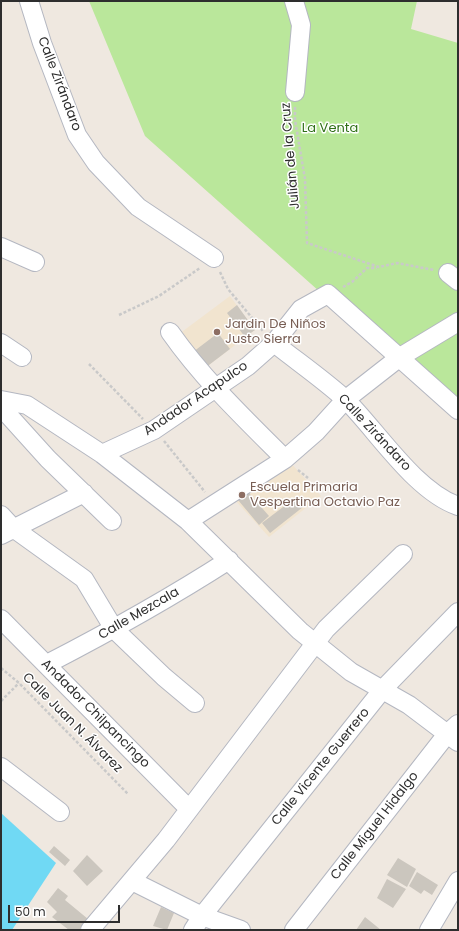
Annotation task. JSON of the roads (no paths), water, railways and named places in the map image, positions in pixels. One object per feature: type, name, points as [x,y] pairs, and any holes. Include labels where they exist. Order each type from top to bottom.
[{"type":"street","name":"Calle Zirándaro","points":[[29,1],[42,43],[77,135],[96,163],[138,207],[214,258]]},
{"type":"street","points":[[294,1],[302,25],[295,92]]},
{"type":"street","points":[[1,247],[34,262]]},
{"type":"street","name":"Andador Acapulco","points":[[102,454],[154,430],[248,366],[274,343],[301,309],[328,294],[400,357]]},
{"type":"street","points":[[188,521],[284,459],[316,432],[345,400],[400,357],[458,322]]},
{"type":"street","points":[[170,332],[188,358],[214,388],[284,459]]},
{"type":"street","name":"Calle Zirándaro","points":[[274,343],[345,400],[421,483],[450,504],[458,506]]},
{"type":"street","points":[[1,344],[22,357]]},
{"type":"street","points":[[400,357],[458,410]]},
{"type":"street","points":[[1,400],[27,405],[102,454],[188,521],[300,631],[351,672],[383,689],[454,733]]},
{"type":"street","points":[[1,407],[48,459],[112,521]]},
{"type":"street","points":[[5,526],[84,493]]},
{"type":"street","points":[[5,526],[84,579],[114,629],[195,703]]},
{"type":"street","points":[[90,930],[132,881],[189,809],[326,629],[403,554]]},
{"type":"street","name":"Calle Mezcala","points":[[47,664],[114,629],[229,560]]},
{"type":"street","name":"Calle Vicente Guerrero","points":[[197,923],[383,689],[458,612]]},
{"type":"street","name":"Andador Chilpancingo","points":[[1,619],[189,809]]},
{"type":"street","name":"Calle Miguel Hidalgo","points":[[294,930],[454,733]]},
{"type":"street","points":[[1,767],[60,812]]},
{"type":"street","points":[[429,930],[458,880]]},
{"type":"street","points":[[132,881],[197,923],[241,930]]},
{"type":"water","points":[[1,813],[56,863],[12,930],[1,930]]},
{"type":"place","name":"Jardin De Niños Justo Sierra","points":[[217,332]]},
{"type":"place","name":"Escuela Primaria Vespertina Octavio Paz","points":[[242,495]]},
{"type":"park label","name":"La Venta","points":[[330,129]]}]
